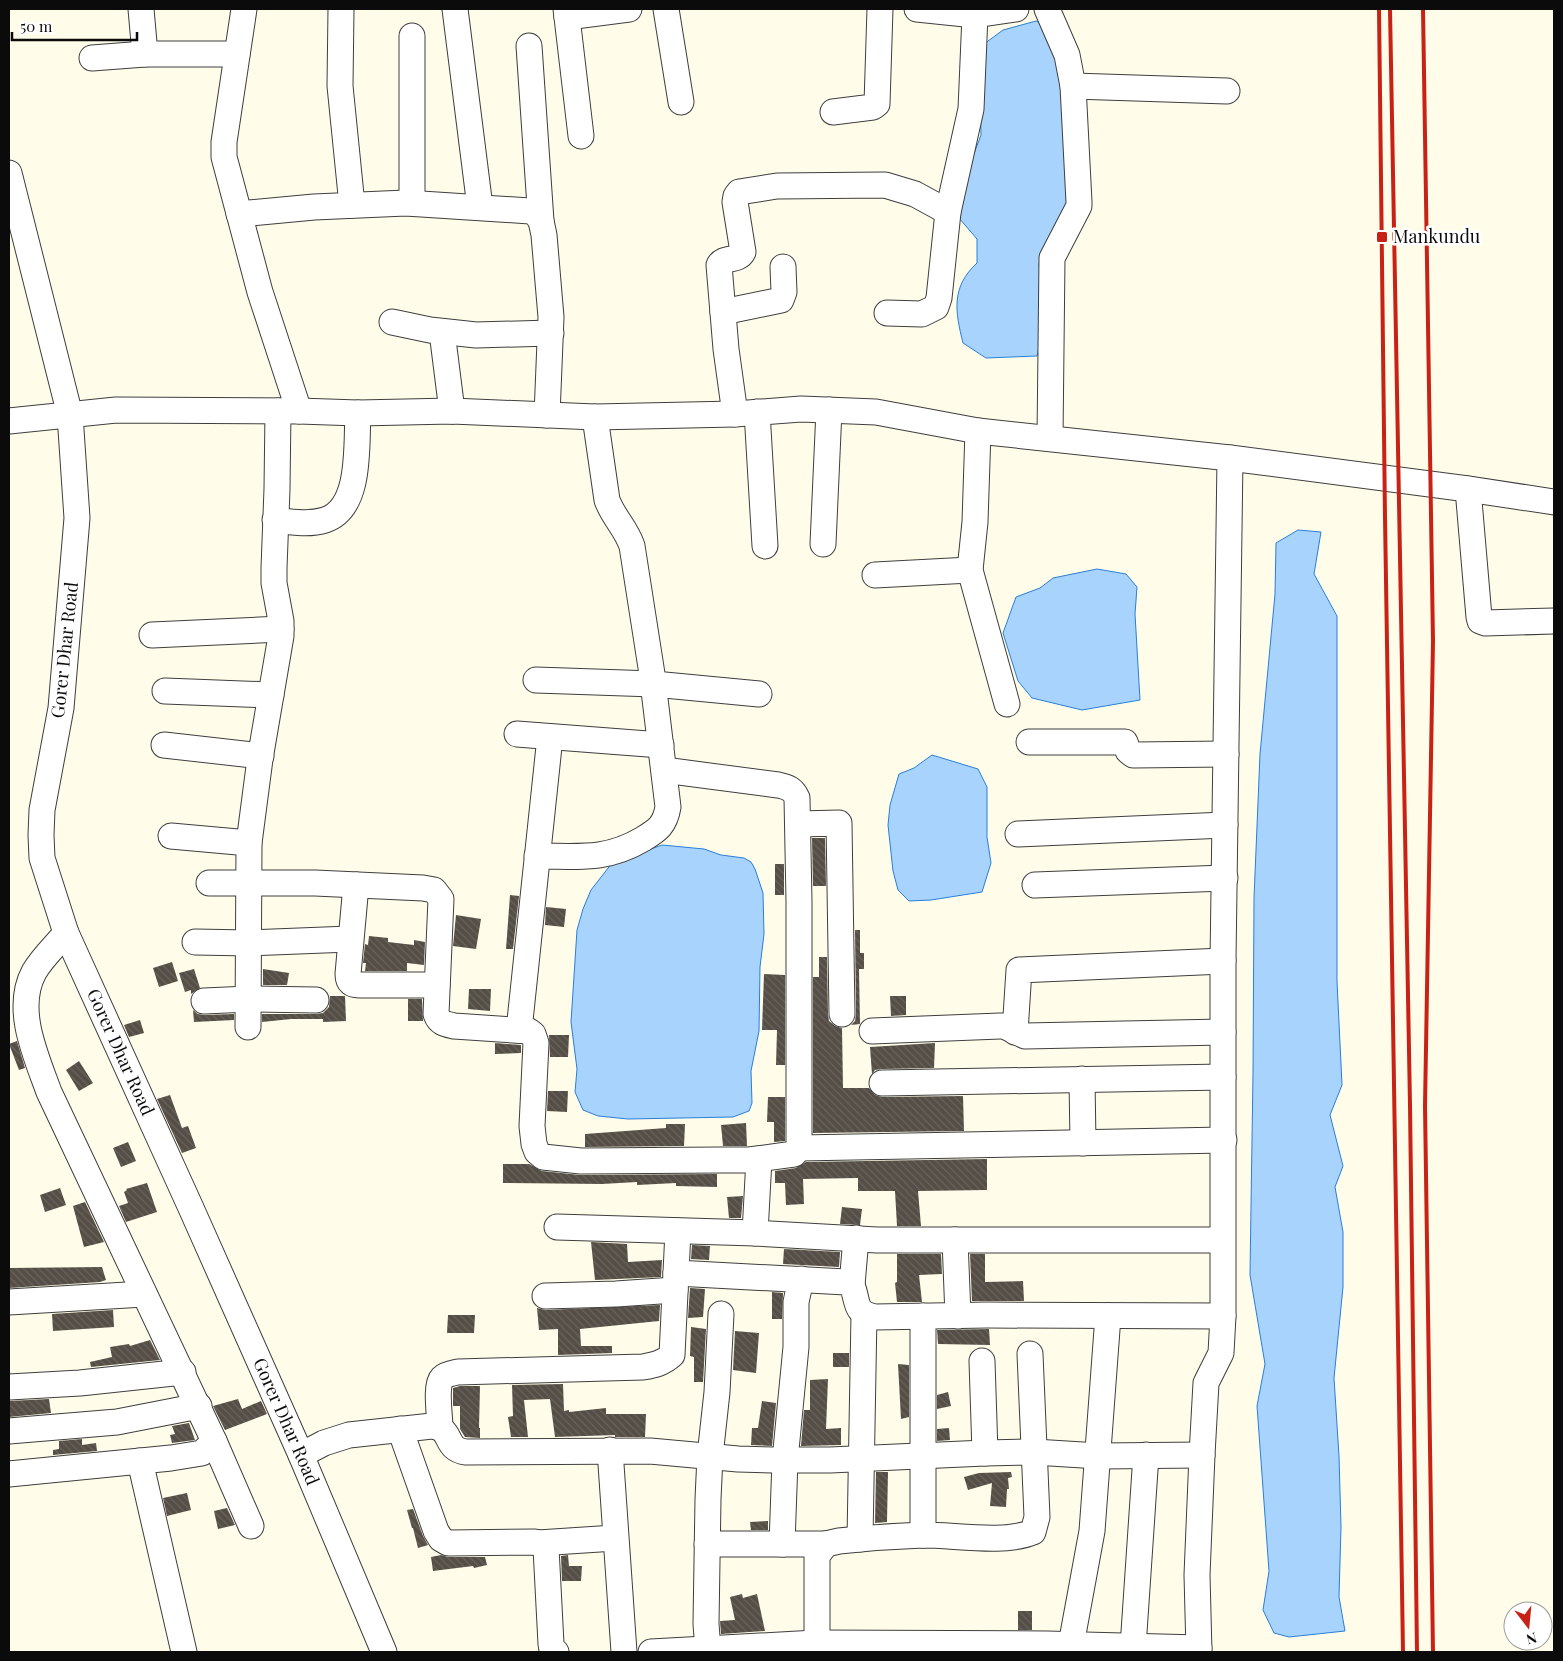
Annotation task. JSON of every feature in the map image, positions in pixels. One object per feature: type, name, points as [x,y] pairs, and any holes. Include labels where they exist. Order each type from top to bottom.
[{"type":"street","points":[[141,9],[146,54]]},
{"type":"street","points":[[244,9],[224,142],[224,157],[260,292],[288,411],[275,520],[274,584],[281,629],[249,844],[248,1028]]},
{"type":"street","points":[[341,9],[340,86],[352,204]]},
{"type":"street","points":[[455,9],[480,207]]},
{"type":"street","points":[[581,136],[566,13],[621,9]]},
{"type":"street","points":[[666,9],[681,102]]},
{"type":"street","points":[[833,112],[873,107],[877,104],[880,9]]},
{"type":"street","points":[[917,9],[975,15],[1016,9]]},
{"type":"street","points":[[1048,9],[1067,55],[1073,86],[1079,202],[1079,206],[1052,258],[1050,438]]},
{"type":"street","points":[[886,313],[922,314],[936,307],[939,298],[948,212],[971,109],[975,15]]},
{"type":"street","points":[[412,36],[412,203]]},
{"type":"street","points":[[529,46],[551,333],[547,415]]},
{"type":"street","points":[[92,58],[146,54],[237,54]]},
{"type":"street","points":[[1073,86],[1227,92]]},
{"type":"street","name":"Gorer Dhar Road","points":[[9,173],[70,415],[77,518],[61,708],[42,810],[42,858],[66,933],[200,1226],[301,1455],[384,1652]]},
{"type":"street","points":[[765,546],[746,413],[726,349],[722,312],[720,262],[738,258],[743,252],[735,202],[736,196],[740,192],[777,186],[885,185],[915,194],[948,212]]},
{"type":"street","points":[[238,214],[352,204],[412,203],[530,211],[536,214],[541,221]]},
{"type":"street","points":[[722,312],[781,300],[784,292],[783,267]]},
{"type":"street","points":[[392,322],[442,332],[476,335],[551,333]]},
{"type":"street","points":[[442,332],[452,411]]},
{"type":"street","points":[[9,421],[108,411],[358,413],[452,411],[595,417],[829,410],[876,412],[978,431],[1230,458],[1554,502]]},
{"type":"street","points":[[823,544],[829,410]]},
{"type":"street","points":[[275,520],[302,522],[326,520],[345,504],[352,492],[358,413]]},
{"type":"street","points":[[538,856],[606,855],[621,850],[656,831],[666,819],[668,807],[654,684],[632,546],[628,535],[613,513],[607,500],[595,417]]},
{"type":"street","points":[[978,431],[974,527],[970,570],[1007,704]]},
{"type":"street","points":[[651,1652],[817,1648],[1054,1647],[1199,1650],[1197,1575],[1206,1383],[1221,1354],[1223,1316],[1223,961],[1230,458]]},
{"type":"street","points":[[1468,489],[1480,621],[1486,623],[1554,621]]},
{"type":"street","points":[[875,575],[970,570]]},
{"type":"street","points":[[152,636],[281,629]]},
{"type":"street","points":[[536,680],[654,684],[759,694]]},
{"type":"street","points":[[166,691],[271,695]]},
{"type":"street","points":[[517,734],[661,745]]},
{"type":"street","points":[[519,1030],[550,736]]},
{"type":"street","points":[[1029,742],[1124,742],[1128,751],[1133,756],[1226,754]]},
{"type":"street","points":[[164,745],[261,756]]},
{"type":"street","points":[[210,883],[315,883],[434,890],[441,899],[436,1014],[438,1019],[442,1023],[454,1026],[529,1031],[535,1037],[532,1126],[534,1144],[537,1152],[543,1157],[582,1161],[759,1159],[794,1154],[799,1148],[799,824],[797,798],[794,791],[790,788],[778,784],[664,770]]},
{"type":"street","points":[[799,824],[839,823],[842,1014]]},
{"type":"street","points":[[1018,834],[1225,825]]},
{"type":"street","points":[[171,836],[249,844]]},
{"type":"street","points":[[1035,885],[1225,878]]},
{"type":"street","points":[[356,886],[348,978],[352,985],[437,986]]},
{"type":"street","points":[[66,933],[35,971],[30,981],[18,1031],[30,1041],[49,1092],[199,1406],[251,1526]]},
{"type":"street","points":[[195,942],[249,943],[350,939]]},
{"type":"street","points":[[1015,1032],[1018,970],[1223,961]]},
{"type":"street","points":[[204,1001],[249,999],[316,1000]]},
{"type":"street","points":[[872,1031],[1000,1026],[1025,1036],[1223,1032]]},
{"type":"street","points":[[882,1083],[1224,1077]]},
{"type":"street","points":[[1082,1079],[1083,1143]]},
{"type":"street","points":[[799,1148],[1224,1140]]},
{"type":"street","points":[[755,1233],[759,1159]]},
{"type":"street","points":[[557,1227],[955,1240],[1222,1240]]},
{"type":"street","points":[[440,1427],[439,1386],[441,1378],[448,1374],[458,1372],[643,1366],[665,1361],[672,1355],[678,1231]]},
{"type":"street","points":[[856,1238],[852,1285],[856,1304],[864,1314],[875,1317],[1223,1316]]},
{"type":"street","points":[[955,1240],[958,1316]]},
{"type":"street","points":[[782,1544],[785,1460],[796,1347],[796,1302],[801,1279]]},
{"type":"street","points":[[545,1296],[616,1294],[676,1281],[801,1279],[846,1282],[852,1285]]},
{"type":"street","points":[[9,1302],[144,1294]]},
{"type":"street","points":[[708,1650],[706,1624],[710,1456],[717,1392],[721,1314]]},
{"type":"street","points":[[860,1539],[864,1314]]},
{"type":"street","points":[[923,1316],[923,1536]]},
{"type":"street","points":[[1054,1647],[1092,1532],[1108,1316]]},
{"type":"street","points":[[707,1544],[826,1544],[860,1539],[923,1536],[1003,1538],[1023,1537],[1033,1532],[1037,1517],[1030,1354]]},
{"type":"street","points":[[982,1361],[985,1453]]},
{"type":"street","points":[[9,1387],[99,1382],[182,1372]]},
{"type":"street","points":[[9,1431],[117,1422],[199,1406]]},
{"type":"street","points":[[301,1455],[324,1443],[349,1435],[432,1426],[440,1427],[457,1451],[466,1452],[650,1451],[785,1460],[1034,1452],[1099,1456],[1202,1455]]},
{"type":"street","points":[[400,1429],[436,1531],[441,1539],[448,1543],[538,1543],[615,1538]]},
{"type":"street","points":[[9,1474],[171,1458],[202,1453],[214,1441]]},
{"type":"street","points":[[610,1450],[624,1652]]},
{"type":"street","points":[[1133,1648],[1146,1455]]},
{"type":"street","points":[[140,1461],[184,1652]]},
{"type":"street","points":[[538,1543],[546,1548],[551,1644],[552,1650],[556,1652]]},
{"type":"street","points":[[817,1648],[818,1556],[826,1544]]},
{"type":"water","points":[[1036,21],[1046,25],[1061,65],[1071,201],[1039,264],[1045,326],[1037,356],[986,358],[963,343],[957,310],[959,290],[969,272],[977,263],[977,239],[959,218],[969,167],[981,135],[980,95],[984,44],[1003,30]]},
{"type":"water","points":[[1298,530],[1321,532],[1314,574],[1337,616],[1337,981],[1342,1085],[1330,1115],[1343,1166],[1335,1187],[1343,1232],[1343,1287],[1334,1378],[1341,1527],[1339,1597],[1345,1631],[1289,1637],[1274,1633],[1263,1610],[1269,1571],[1257,1406],[1265,1364],[1250,1275],[1254,898],[1260,754],[1275,594],[1276,543]]},
{"type":"water","points":[[1097,569],[1126,574],[1137,587],[1135,614],[1140,700],[1082,710],[1032,698],[1018,681],[1003,633],[1016,597],[1040,588],[1053,578]]},
{"type":"water","points":[[932,755],[978,769],[987,787],[987,837],[991,863],[982,892],[931,900],[909,901],[898,890],[893,871],[888,825],[890,805],[899,774],[914,768]]},
{"type":"water","points":[[662,845],[704,849],[721,855],[744,858],[751,862],[755,869],[763,893],[764,934],[760,967],[759,1031],[751,1071],[752,1103],[749,1111],[733,1117],[628,1119],[598,1116],[583,1110],[575,1092],[577,1069],[571,1022],[577,930],[583,909],[591,890],[612,863]]},
{"type":"building","points":[[812,838],[825,838],[826,886],[813,886]]},
{"type":"building","points":[[775,864],[784,864],[784,895],[775,895]]},
{"type":"building","points":[[510,895],[519,896],[513,949],[506,949]]},
{"type":"building","points":[[546,907],[566,909],[564,927],[545,925]]},
{"type":"building","points":[[456,915],[481,919],[476,949],[453,946]]},
{"type":"building","points":[[855,930],[860,930],[860,953],[864,953],[864,969],[859,969],[860,1024],[851,1025],[855,1021],[856,1014]]},
{"type":"building","points":[[369,936],[388,938],[388,942],[414,945],[414,940],[425,942],[424,965],[407,963],[407,971],[365,971],[366,963],[363,963],[365,944],[368,945]]},
{"type":"building","points":[[819,957],[827,957],[829,1021],[835,1026],[842,1028],[843,1088],[869,1088],[875,1095],[882,1097],[963,1096],[964,1131],[813,1133],[813,977],[819,977]]},
{"type":"building","points":[[172,962],[178,981],[159,987],[153,968]]},
{"type":"building","points":[[194,969],[200,988],[191,994],[191,990],[185,992],[179,973]]},
{"type":"building","points":[[263,969],[289,973],[287,985],[263,985]]},
{"type":"building","points":[[764,974],[785,975],[785,1065],[776,1065],[777,1030],[762,1030]]},
{"type":"building","points":[[469,989],[491,989],[490,1011],[468,1009]]},
{"type":"building","points":[[330,996],[345,996],[346,1021],[323,1022],[323,1019],[291,1019],[262,1022],[262,1014],[323,1013],[329,1007]]},
{"type":"building","points":[[890,996],[906,996],[906,1015],[891,1016]]},
{"type":"building","points":[[408,999],[422,999],[423,1021],[408,1021]]},
{"type":"building","points":[[193,1010],[198,1014],[204,1015],[234,1014],[234,1020],[194,1022]]},
{"type":"building","points":[[140,1020],[144,1033],[129,1037],[124,1025]]},
{"type":"building","points":[[549,1035],[569,1035],[568,1057],[550,1057]]},
{"type":"building","points":[[17,1041],[25,1068],[19,1070],[9,1044]]},
{"type":"building","points":[[495,1043],[521,1045],[521,1053],[495,1054]]},
{"type":"building","points":[[935,1043],[934,1068],[882,1069],[875,1070],[872,1074],[870,1047]]},
{"type":"building","points":[[79,1061],[93,1083],[79,1091],[66,1070]]},
{"type":"building","points":[[548,1091],[568,1091],[567,1112],[547,1111]]},
{"type":"building","points":[[170,1095],[182,1128],[188,1126],[196,1148],[182,1153],[157,1099]]},
{"type":"building","points":[[768,1097],[785,1097],[785,1141],[774,1142],[774,1122],[767,1122]]},
{"type":"building","points":[[746,1123],[747,1146],[723,1146],[721,1125]]},
{"type":"building","points":[[666,1124],[685,1124],[684,1146],[585,1147],[585,1134],[666,1128]]},
{"type":"building","points":[[128,1142],[136,1161],[121,1167],[113,1148]]},
{"type":"building","points":[[987,1159],[987,1190],[918,1191],[921,1226],[897,1226],[895,1191],[858,1191],[858,1178],[803,1179],[804,1204],[786,1205],[785,1183],[775,1183],[775,1171],[796,1168],[806,1162]]},
{"type":"building","points":[[503,1164],[529,1164],[542,1171],[580,1175],[717,1174],[717,1187],[676,1186],[676,1183],[637,1185],[637,1182],[602,1184],[503,1183]]},
{"type":"building","points":[[147,1183],[157,1212],[126,1222],[119,1206],[128,1203],[124,1192],[126,1189]]},
{"type":"building","points":[[60,1188],[66,1205],[45,1212],[40,1195]]},
{"type":"building","points":[[743,1196],[741,1218],[729,1218],[727,1197]]},
{"type":"building","points":[[85,1202],[104,1242],[84,1247],[73,1206]]},
{"type":"building","points":[[842,1207],[862,1209],[860,1225],[840,1224]]},
{"type":"building","points":[[591,1242],[627,1244],[628,1262],[662,1260],[661,1277],[595,1280]]},
{"type":"building","points":[[692,1245],[710,1246],[709,1260],[691,1259]]},
{"type":"building","points":[[784,1249],[840,1252],[839,1267],[783,1264]]},
{"type":"building","points":[[897,1254],[941,1254],[942,1274],[919,1275],[922,1302],[897,1302],[895,1283],[897,1282]]},
{"type":"building","points":[[970,1254],[985,1254],[985,1282],[1023,1281],[1024,1301],[972,1301]]},
{"type":"building","points":[[102,1267],[106,1280],[100,1282],[9,1288],[9,1268]]},
{"type":"building","points":[[690,1288],[705,1289],[703,1317],[688,1318]]},
{"type":"building","points":[[772,1292],[783,1293],[782,1319],[772,1319]]},
{"type":"building","points":[[660,1305],[659,1321],[580,1329],[581,1346],[612,1346],[612,1353],[558,1355],[558,1329],[539,1330],[537,1308],[545,1310]]},
{"type":"building","points":[[113,1310],[114,1327],[53,1331],[52,1314]]},
{"type":"building","points":[[448,1315],[475,1315],[474,1333],[447,1333]]},
{"type":"building","points":[[691,1327],[706,1329],[703,1382],[694,1382],[694,1357],[690,1356]]},
{"type":"building","points":[[989,1329],[990,1345],[938,1344],[937,1330]]},
{"type":"building","points":[[735,1331],[759,1333],[756,1373],[733,1370]]},
{"type":"building","points":[[150,1340],[160,1360],[91,1367],[90,1362],[112,1357],[110,1347],[129,1344],[130,1346]]},
{"type":"building","points":[[833,1353],[849,1353],[849,1367],[833,1367]]},
{"type":"building","points":[[898,1364],[909,1365],[909,1417],[901,1419]]},
{"type":"building","points":[[828,1379],[826,1429],[841,1428],[841,1445],[801,1446],[804,1410],[810,1410],[810,1380]]},
{"type":"building","points":[[563,1384],[564,1411],[606,1408],[606,1414],[646,1414],[645,1437],[615,1437],[615,1435],[555,1437],[550,1399],[524,1400],[528,1437],[511,1437],[508,1417],[513,1416],[512,1385]]},
{"type":"building","points":[[480,1386],[480,1438],[465,1437],[460,1429],[460,1406],[453,1406],[453,1388]]},
{"type":"building","points":[[948,1392],[951,1406],[937,1409],[937,1395]]},
{"type":"building","points":[[49,1399],[51,1413],[9,1417],[9,1401]]},
{"type":"building","points":[[238,1399],[242,1409],[261,1401],[267,1414],[225,1430],[213,1406]]},
{"type":"building","points":[[762,1401],[776,1403],[772,1446],[751,1445],[752,1428],[758,1428]]},
{"type":"building","points":[[189,1423],[195,1440],[172,1443],[170,1435],[175,1434],[172,1426]]},
{"type":"building","points":[[949,1428],[950,1440],[937,1441],[937,1429]]},
{"type":"building","points":[[82,1439],[82,1445],[96,1443],[97,1451],[53,1455],[53,1450],[59,1449],[59,1441]]},
{"type":"building","points":[[876,1472],[888,1472],[887,1522],[875,1523]]},
{"type":"building","points":[[1011,1472],[1012,1477],[1008,1478],[1009,1489],[1007,1489],[1006,1507],[990,1506],[992,1483],[968,1490],[964,1477],[979,1473]]},
{"type":"building","points":[[187,1493],[191,1510],[167,1516],[163,1498]]},
{"type":"building","points":[[227,1508],[235,1525],[218,1529],[214,1511]]},
{"type":"building","points":[[413,1509],[428,1545],[418,1548],[407,1510]]},
{"type":"building","points":[[768,1521],[768,1530],[751,1530],[750,1522]]},
{"type":"building","points":[[441,1555],[448,1557],[485,1557],[487,1565],[474,1568],[473,1566],[433,1571],[431,1557]]},
{"type":"building","points":[[568,1555],[569,1566],[582,1566],[581,1581],[562,1581],[561,1556]]},
{"type":"building","points":[[742,1594],[743,1598],[757,1594],[765,1631],[721,1634],[720,1621],[735,1620],[730,1597]]},
{"type":"building","points":[[1018,1611],[1032,1611],[1032,1630],[1018,1630]]},
{"type":"railway","points":[[1379,9],[1403,1652]]},
{"type":"railway","points":[[1390,9],[1410,1105],[1417,1652]]},
{"type":"railway","points":[[1423,9],[1433,641],[1425,1106],[1433,1652]]},
{"type":"place","name":"Mankundu","points":[[1382,237]]}]
